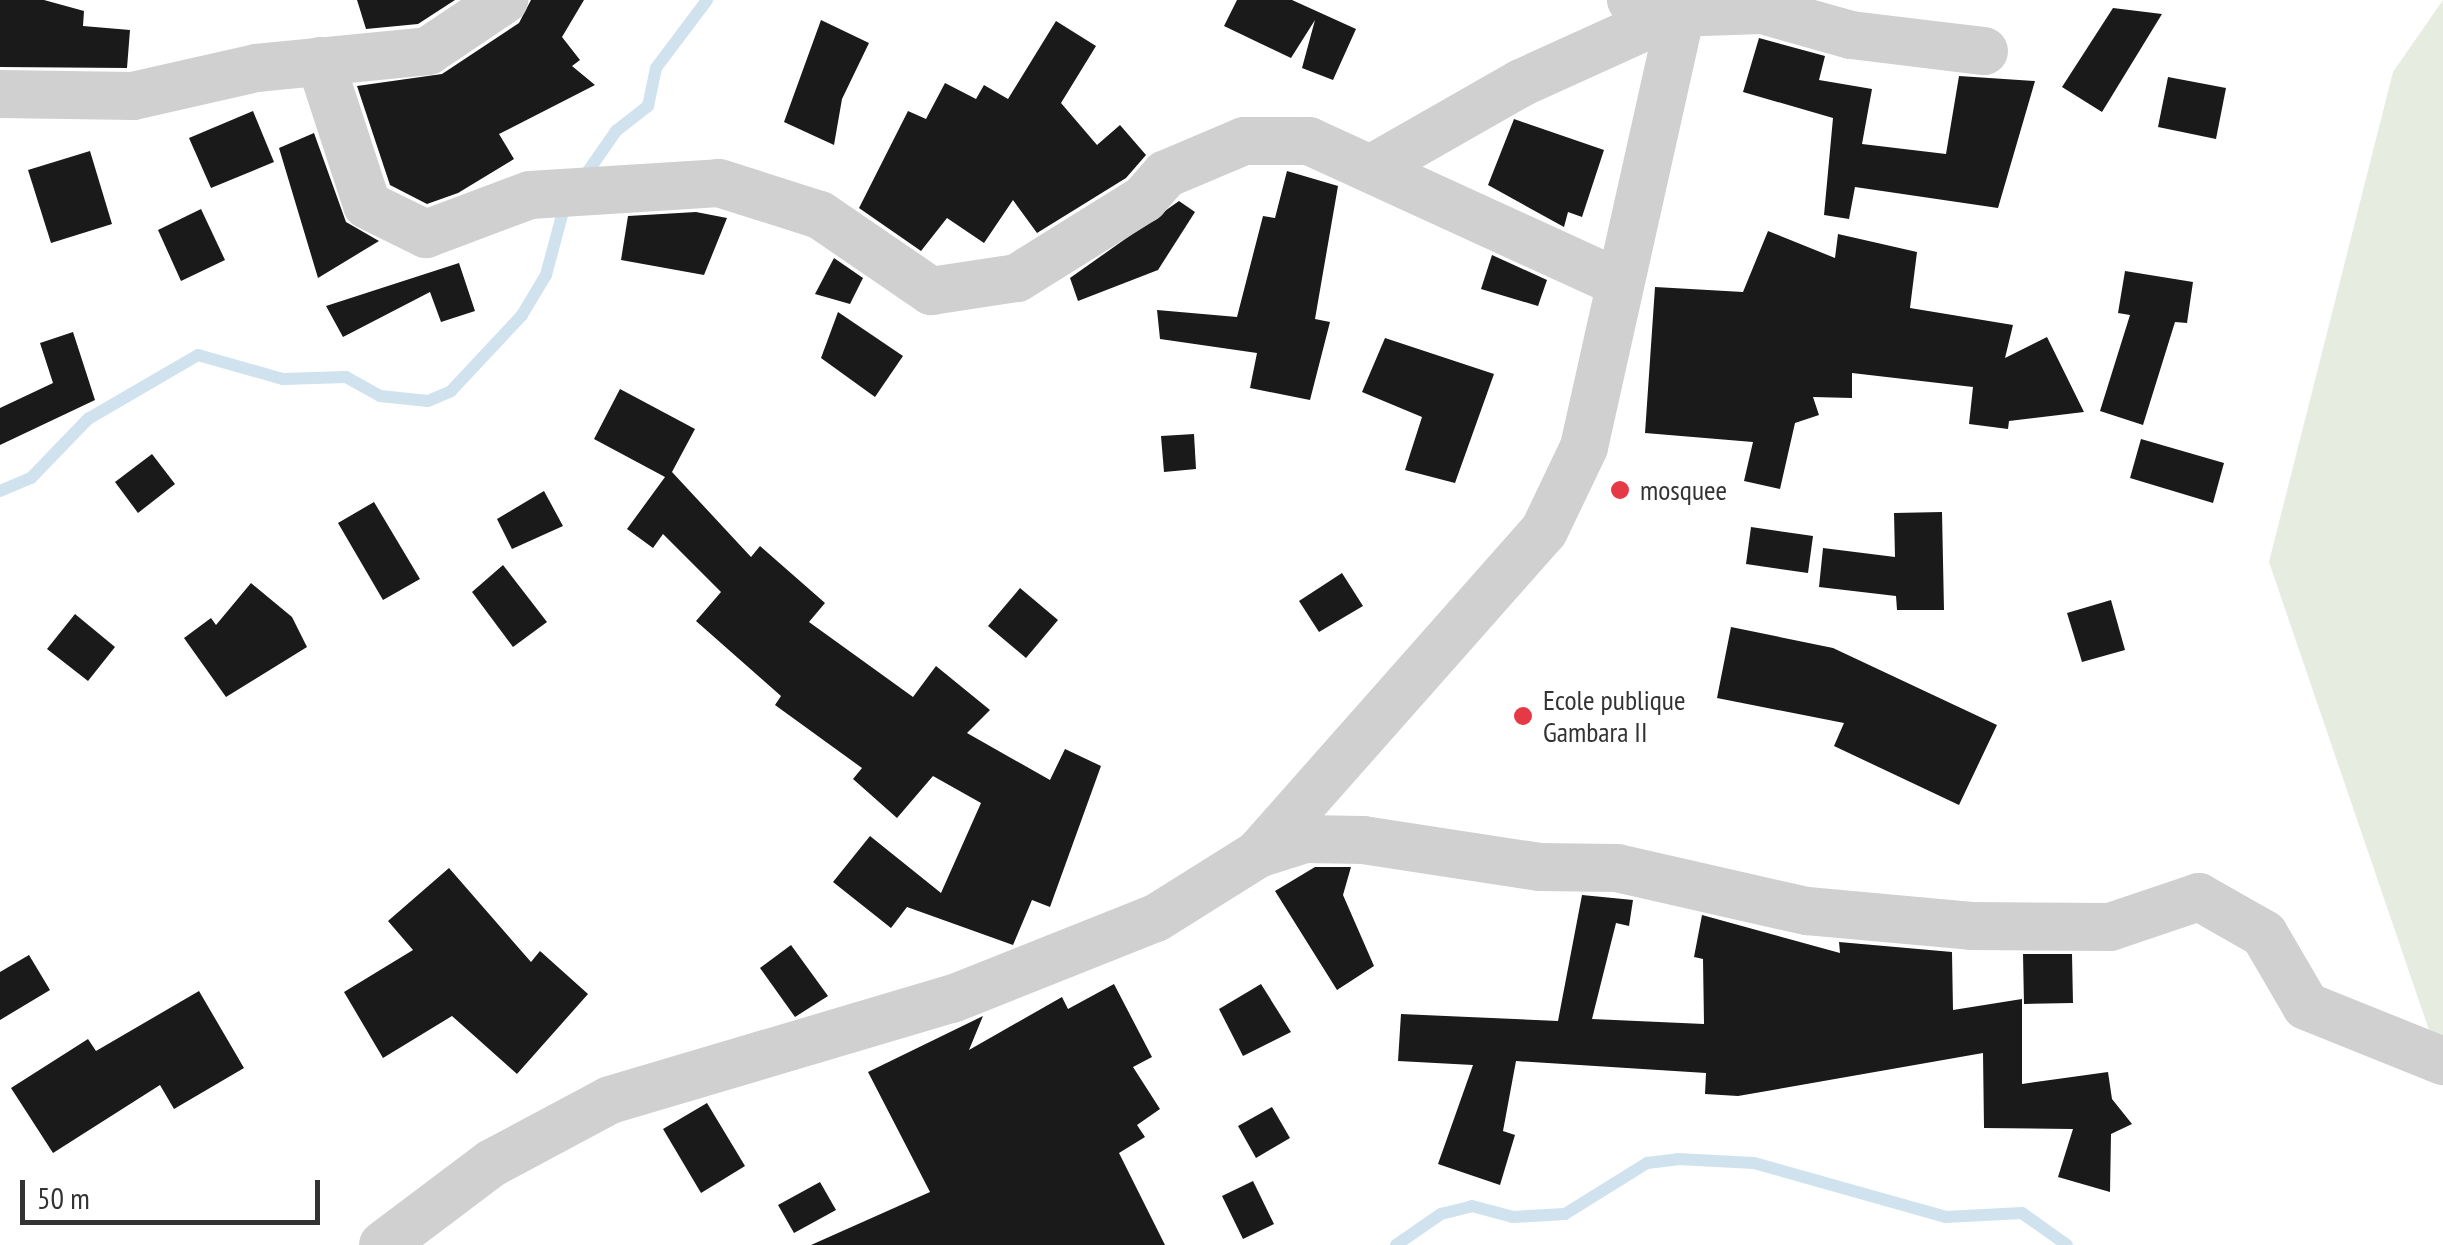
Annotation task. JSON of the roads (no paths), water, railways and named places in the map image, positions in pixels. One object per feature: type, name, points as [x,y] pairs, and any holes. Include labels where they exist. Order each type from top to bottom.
[{"type":"street","points":[[0,94],[133,96],[320,61],[428,51],[504,0]]},
{"type":"street","points":[[1372,168],[1663,4],[1762,10],[1851,35],[1984,51]]},
{"type":"street","points":[[1258,854],[1544,531],[1584,447],[1663,4]]},
{"type":"street","points":[[320,61],[366,205],[426,234],[530,195],[604,194],[720,183],[820,216],[932,292],[1017,278],[1144,200],[1166,174],[1244,141],[1310,141],[1615,281]]},
{"type":"street","points":[[383,1245],[492,1163],[610,1100],[952,999],[1156,918],[1258,854],[1304,838],[1363,840],[1540,867],[1617,868],[1807,911],[1971,926],[2110,927],[2199,897],[2264,934],[2306,1006],[2443,1061]]},
{"type":"waterway","points":[[582,180],[616,131],[648,106],[656,68],[707,0]]},
{"type":"waterway","points":[[0,491],[31,478],[88,419],[198,355],[283,379],[346,377],[380,396],[428,401],[451,391],[522,315],[546,275],[565,204]]},
{"type":"waterway","points":[[1396,1245],[1441,1214],[1472,1206],[1513,1217],[1565,1214],[1647,1163],[1678,1159],[1754,1163],[1946,1217],[2022,1213],[2067,1245]]},
{"type":"place","name":"mosquee","points":[[1620,490]]},
{"type":"place","name":"Ecole publique Gambara II","points":[[1523,716]]}]
